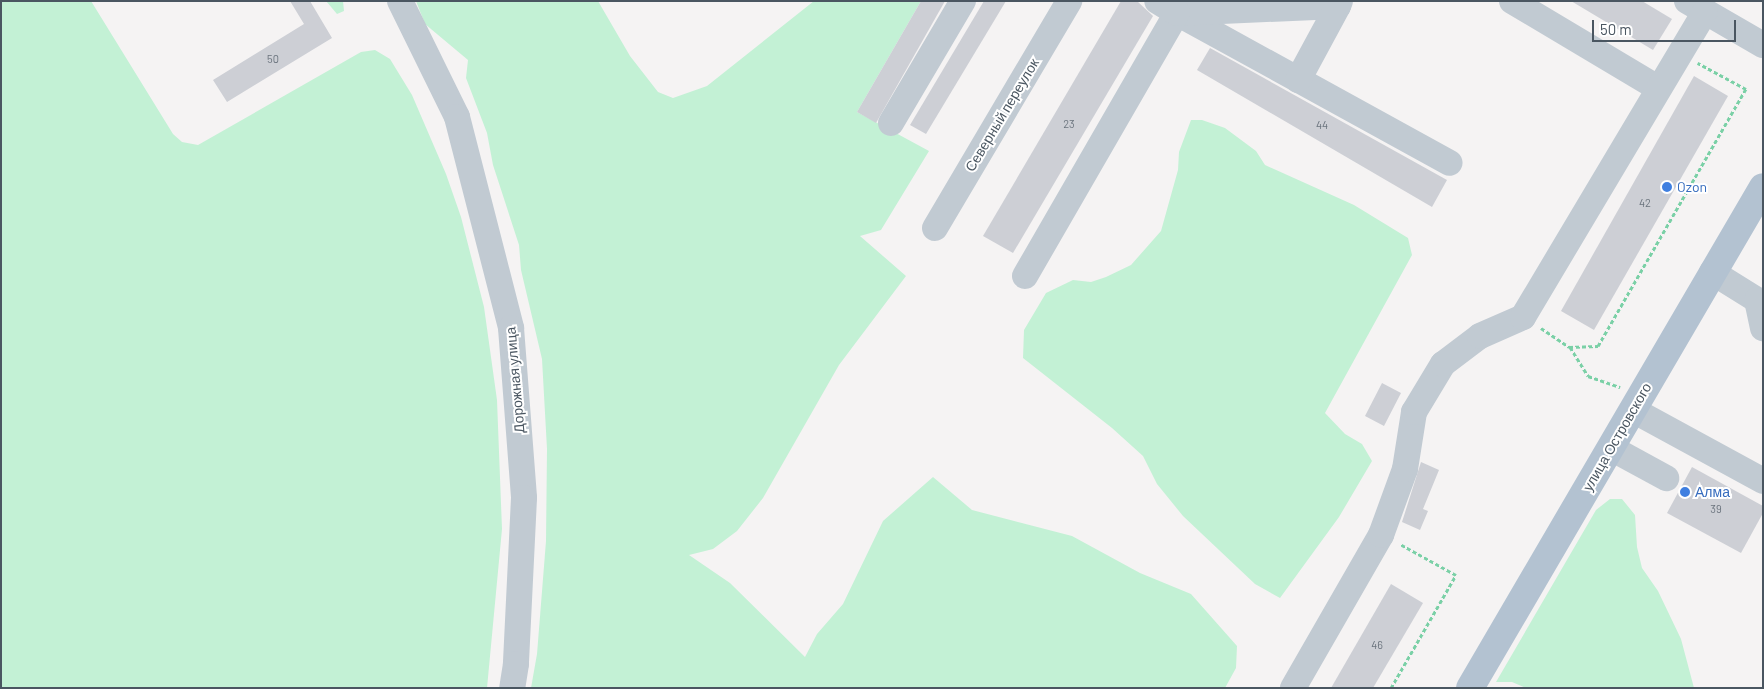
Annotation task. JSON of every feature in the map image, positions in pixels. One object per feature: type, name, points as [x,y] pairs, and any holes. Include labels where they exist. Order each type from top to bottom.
[{"type":"main road","name":"улица Островского","points":[[1470,688],[1763,187]]},
{"type":"street","name":"Дорожная улица","points":[[400,1],[457,117],[511,328],[524,498],[516,664],[512,688]]},
{"type":"street","points":[[891,123],[964,1]]},
{"type":"street","name":"Северный переулок","points":[[935,228],[1069,1]]},
{"type":"street","points":[[1512,1],[1658,88]]},
{"type":"street","points":[[1167,7],[1339,3],[1298,80]]},
{"type":"street","points":[[1167,7],[1450,163]]},
{"type":"street","points":[[1025,276],[1167,7]]},
{"type":"street","points":[[1293,688],[1382,535],[1405,469],[1414,412],[1444,364],[1480,336],[1524,317],[1658,88],[1681,53],[1696,7],[1763,45]]},
{"type":"street","points":[[1712,272],[1757,300],[1763,328]]},
{"type":"street","points":[[1637,403],[1763,482]]},
{"type":"street","points":[[1611,448],[1666,478]]},
{"type":"path","points":[[1569,347],[1598,346],[1746,89],[1681,53]]},
{"type":"path","points":[[1524,317],[1569,347],[1588,376],[1637,403]]},
{"type":"path","points":[[1382,535],[1456,575],[1392,688]]},
{"type":"green space","points":[[1,1],[91,1],[173,134],[182,142],[198,145],[361,52],[375,50],[390,59],[412,95],[446,174],[461,217],[484,307],[497,400],[502,529],[487,688],[1,688]]},
{"type":"green space","points":[[326,1],[343,1],[344,11],[337,14]]},
{"type":"green space","points":[[416,1],[598,1],[630,56],[658,92],[673,98],[707,86],[814,1],[921,1],[857,112],[929,151],[881,230],[860,236],[906,276],[839,365],[763,498],[737,531],[713,549],[689,555],[730,583],[805,657],[817,634],[843,604],[883,521],[933,477],[972,510],[1072,536],[1140,573],[1191,594],[1237,646],[1236,668],[1225,688],[531,688],[537,654],[546,541],[547,449],[542,359],[521,270],[519,245],[493,165],[487,133],[466,78],[468,60],[425,24]]},
{"type":"green space","points":[[1191,120],[1202,120],[1225,128],[1256,151],[1265,165],[1354,205],[1408,238],[1412,255],[1325,413],[1345,434],[1362,444],[1372,461],[1339,517],[1280,598],[1255,584],[1183,516],[1157,484],[1143,456],[1112,428],[1023,358],[1024,330],[1046,293],[1073,280],[1091,282],[1131,265],[1161,231],[1178,170],[1179,152]]},
{"type":"green space","points":[[1610,499],[1622,499],[1635,515],[1637,547],[1642,568],[1658,591],[1681,639],[1694,688],[1526,688],[1512,682],[1496,682],[1596,510]]},
{"type":"building","points":[[290,1],[310,1],[332,38],[227,102],[213,80],[304,24]]},
{"type":"building","points":[[921,1],[945,1],[876,123],[857,112]]},
{"type":"building","points":[[984,1],[1006,1],[926,134],[910,125]]},
{"type":"building","points":[[1121,1],[1137,1],[1153,16],[1013,253],[983,236]]},
{"type":"building","points":[[1571,1],[1642,1],[1672,19],[1653,50]]},
{"type":"building","points":[[1210,48],[1447,180],[1432,207],[1197,70]]},
{"type":"building","points":[[1694,76],[1728,96],[1594,330],[1561,311]]},
{"type":"building","points":[[1382,383],[1401,393],[1384,426],[1365,416]]},
{"type":"building","points":[[1421,462],[1439,470],[1423,509],[1428,511],[1420,530],[1402,522]]},
{"type":"building","points":[[1692,467],[1763,506],[1763,513],[1741,553],[1667,513]]},
{"type":"building","points":[[1391,584],[1423,603],[1373,688],[1331,688]]},
{"type":"place","name":"Ozon","points":[[1667,187]]},
{"type":"place","name":"Алма","points":[[1685,492]]}]
